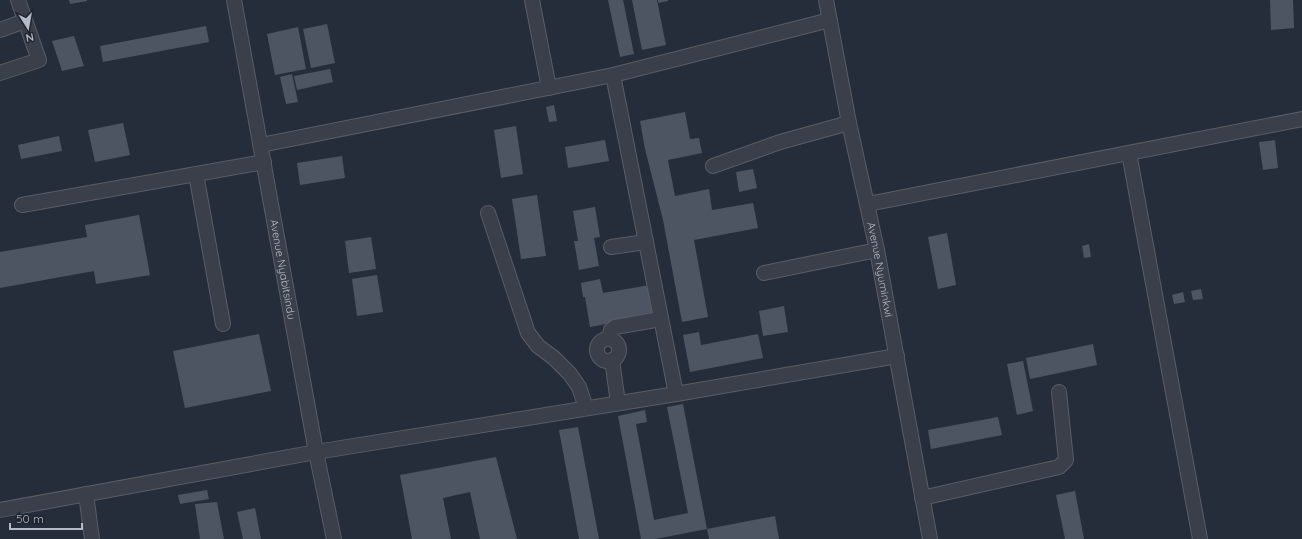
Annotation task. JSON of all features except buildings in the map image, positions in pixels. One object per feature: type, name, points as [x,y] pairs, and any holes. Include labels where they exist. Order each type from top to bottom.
[{"type":"street","points":[[0,74],[39,60],[18,0]]},
{"type":"street","name":"Avenue Nyabitsindu","points":[[234,0],[316,452],[334,539]]},
{"type":"street","points":[[532,0],[548,88]]},
{"type":"street","name":"Avenue Nyuminkwi","points":[[826,0],[849,123],[877,250],[930,539]]},
{"type":"street","points":[[261,145],[613,75],[830,20]]},
{"type":"street","points":[[0,30],[25,21]]},
{"type":"street","points":[[613,75],[676,394]]},
{"type":"street","points":[[868,204],[1302,119]]},
{"type":"street","points":[[713,166],[780,142],[849,123]]},
{"type":"street","points":[[1129,153],[1200,539]]},
{"type":"street","points":[[22,205],[264,162]]},
{"type":"street","points":[[196,174],[223,324]]},
{"type":"street","points":[[488,213],[528,333],[538,346],[554,358],[570,374],[580,387],[586,408]]},
{"type":"street","points":[[611,247],[646,242]]},
{"type":"street","points":[[764,273],[877,250]]},
{"type":"street","points":[[618,403],[612,360],[617,357],[619,351],[618,345],[609,339],[611,330],[661,319]]},
{"type":"street","points":[[0,510],[316,452],[676,394],[897,356]]},
{"type":"street","points":[[922,498],[1059,468],[1063,465],[1066,460],[1060,392]]},
{"type":"street","points":[[86,494],[92,539]]}]
